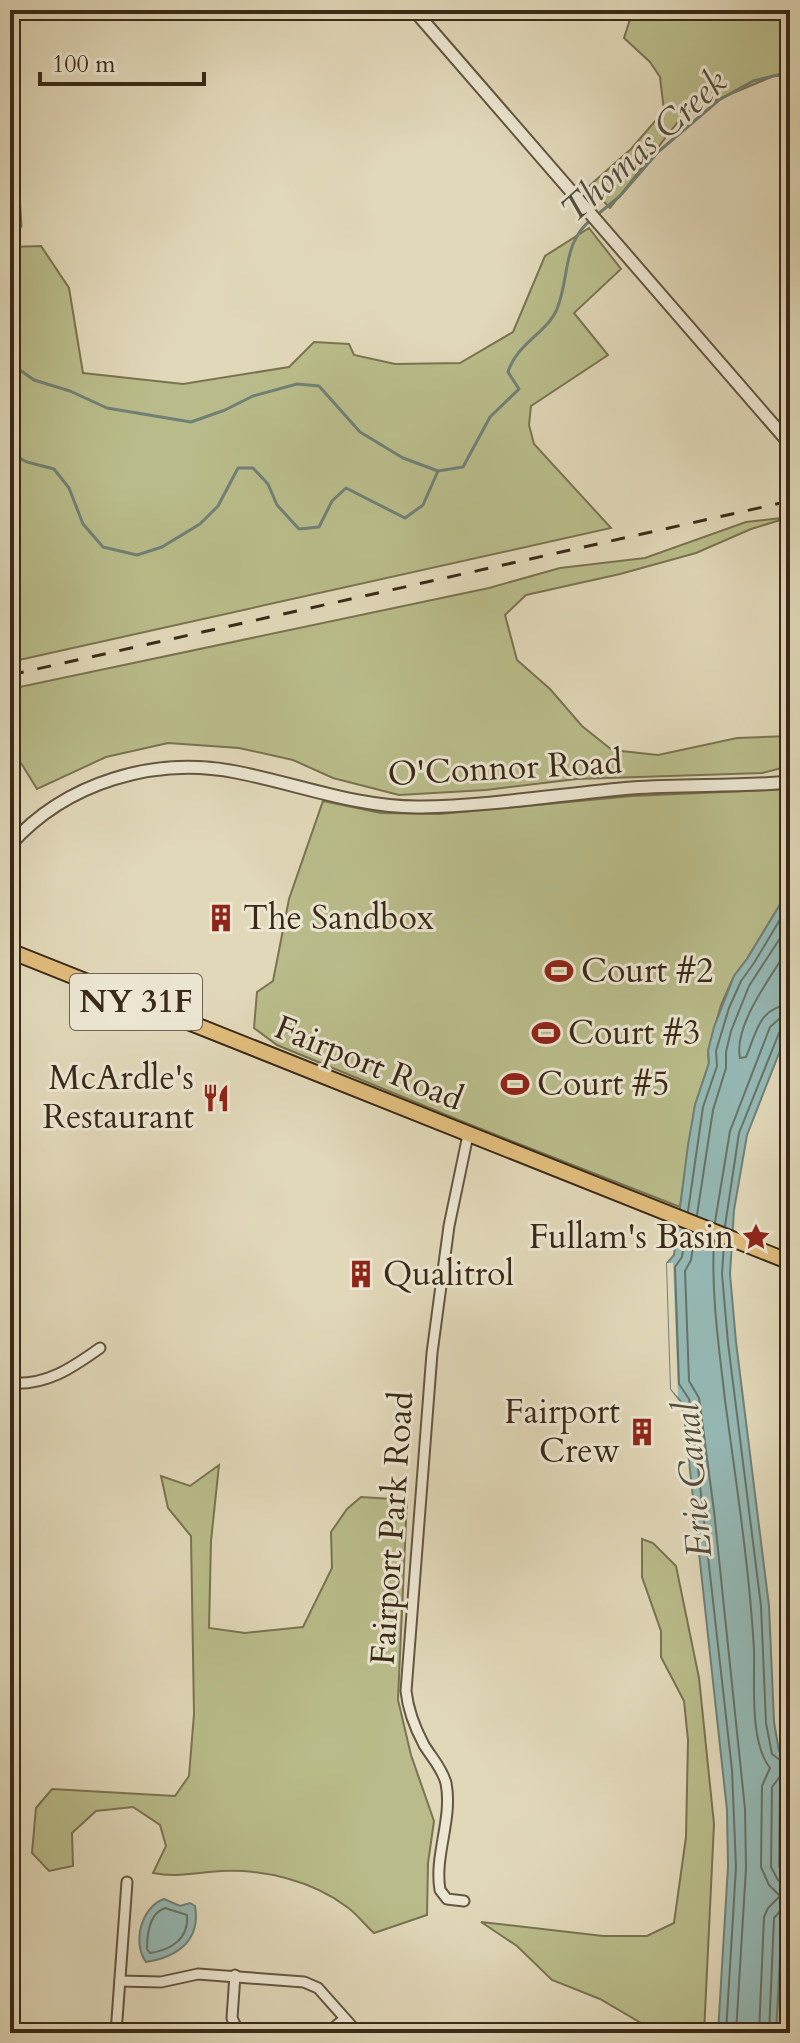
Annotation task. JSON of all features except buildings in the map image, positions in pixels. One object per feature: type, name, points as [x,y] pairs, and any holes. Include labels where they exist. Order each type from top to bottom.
[{"type":"main road","name":"Fairport Road","points":[[10,951],[790,1262]]},
{"type":"street","points":[[414,10],[790,444]]},
{"type":"street","name":"O'Connor Road","points":[[10,845],[54,806],[88,787],[159,769],[195,767],[234,771],[365,802],[419,807],[633,788],[790,782]]},
{"type":"street","name":"Fairport Park Road","points":[[464,1901],[447,1899],[440,1890],[446,1784],[416,1729],[406,1691],[432,1353],[449,1226],[468,1135]]},
{"type":"street","points":[[10,1383],[32,1383],[55,1376],[100,1348]]},
{"type":"street","points":[[116,2033],[127,1882]]},
{"type":"street","points":[[120,1981],[161,1982],[198,1974],[304,1982],[318,1988],[358,2033]]},
{"type":"street","points":[[235,1975],[232,2018],[239,2033]]},
{"type":"street","points":[[328,2033],[344,2019]]},
{"type":"green space","points":[[633,10],[790,10],[790,75],[774,76],[685,113],[610,208],[589,186],[631,149],[664,111],[660,77],[650,62],[624,38]]},
{"type":"green space","points":[[589,228],[621,269],[574,313],[608,355],[531,406],[529,425],[534,444],[611,528],[10,662],[10,247],[41,246],[69,288],[83,373],[183,384],[289,367],[314,342],[349,344],[354,355],[395,364],[460,363],[513,332],[545,256]]},
{"type":"green space","points":[[790,517],[751,529],[696,553],[526,595],[505,615],[517,660],[550,689],[582,726],[612,750],[658,755],[737,738],[790,736],[790,766],[762,773],[577,779],[486,790],[399,795],[333,778],[293,760],[239,748],[168,743],[106,757],[37,789],[21,763],[10,752],[10,689],[489,588],[560,568],[645,558],[746,522]]},
{"type":"green space","points":[[790,789],[790,888],[734,976],[721,1005],[708,1051],[709,1063],[695,1105],[680,1207],[277,1045],[254,1028],[257,992],[273,981],[289,899],[323,801],[381,813],[440,814],[632,796]]},
{"type":"green space","points":[[219,1465],[211,1541],[209,1628],[245,1633],[303,1627],[332,1568],[331,1532],[347,1509],[361,1497],[407,1500],[398,1700],[411,1755],[434,1821],[428,1863],[427,1915],[374,1933],[334,1898],[288,1878],[238,1871],[179,1875],[153,1873],[166,1846],[160,1825],[133,1807],[96,1811],[72,1833],[73,1866],[49,1871],[32,1853],[36,1808],[52,1789],[175,1796],[189,1776],[194,1714],[191,1536],[168,1508],[161,1476],[190,1486]]},
{"type":"green space","points":[[642,1539],[653,1543],[676,1566],[699,1678],[714,1824],[704,2033],[658,2033],[600,1999],[552,1980],[517,1946],[481,1922],[603,1936],[647,1936],[674,1923],[686,1837],[688,1740],[684,1701],[661,1657],[661,1631],[642,1577]]},
{"type":"green space","points":[[790,1913],[790,2033],[776,2033],[782,1919]]},
{"type":"water","name":"Erie Canal","points":[[790,888],[790,1025],[747,1135],[734,1210],[730,1274],[769,1606],[774,1722],[779,1751],[790,1756],[790,1775],[780,1787],[779,1866],[790,1879],[790,1913],[782,1919],[776,2033],[718,2033],[728,1867],[727,1810],[685,1424],[681,1402],[671,1389],[667,1263],[674,1255],[695,1105],[709,1063],[708,1051],[714,1027],[734,976]]},
{"type":"water","points":[[164,1899],[180,1906],[190,1903],[195,1906],[194,1929],[177,1951],[146,1962],[140,1945],[141,1926],[150,1910]]},
{"type":"pier","points":[[667,1263],[673,1263],[678,1397],[671,1389]]},
{"type":"waterway","name":"Thomas Creek","points":[[598,214],[620,196],[658,152],[719,100],[753,81],[790,72]]},
{"type":"waterway","name":"Thomas Creek","points":[[10,165],[19,195],[21,226],[10,241]]},
{"type":"waterway","name":"Thomas Creek","points":[[10,370],[17,368],[34,380],[70,391],[107,408],[191,422],[253,396],[297,384],[319,386],[360,432],[403,458],[438,471],[463,467],[490,417],[519,389],[508,372],[512,362],[553,317],[561,297],[571,249],[582,228],[592,219]]},
{"type":"waterway","points":[[10,453],[27,462],[54,469],[69,488],[83,524],[103,547],[137,555],[162,547],[200,524],[218,506],[238,468],[253,468],[268,484],[277,505],[299,529],[319,527],[332,501],[346,488],[405,518],[423,505],[438,471]]},
{"type":"railway","points":[[10,675],[790,501]]},
{"type":"place","name":"The Sandbox","points":[[221,918]]},
{"type":"place","name":"Court #2","points":[[559,971]]},
{"type":"place","name":"Court #3","points":[[546,1033]]},
{"type":"place","name":"Court #5","points":[[515,1084]]},
{"type":"place","name":"McArdle's Restaurant","points":[[216,1098]]},
{"type":"place","name":"Fullam's Basin","points":[[756,1237]]},
{"type":"place","name":"Qualitrol","points":[[361,1274]]},
{"type":"place","name":"Fairport Crew","points":[[642,1432]]}]
